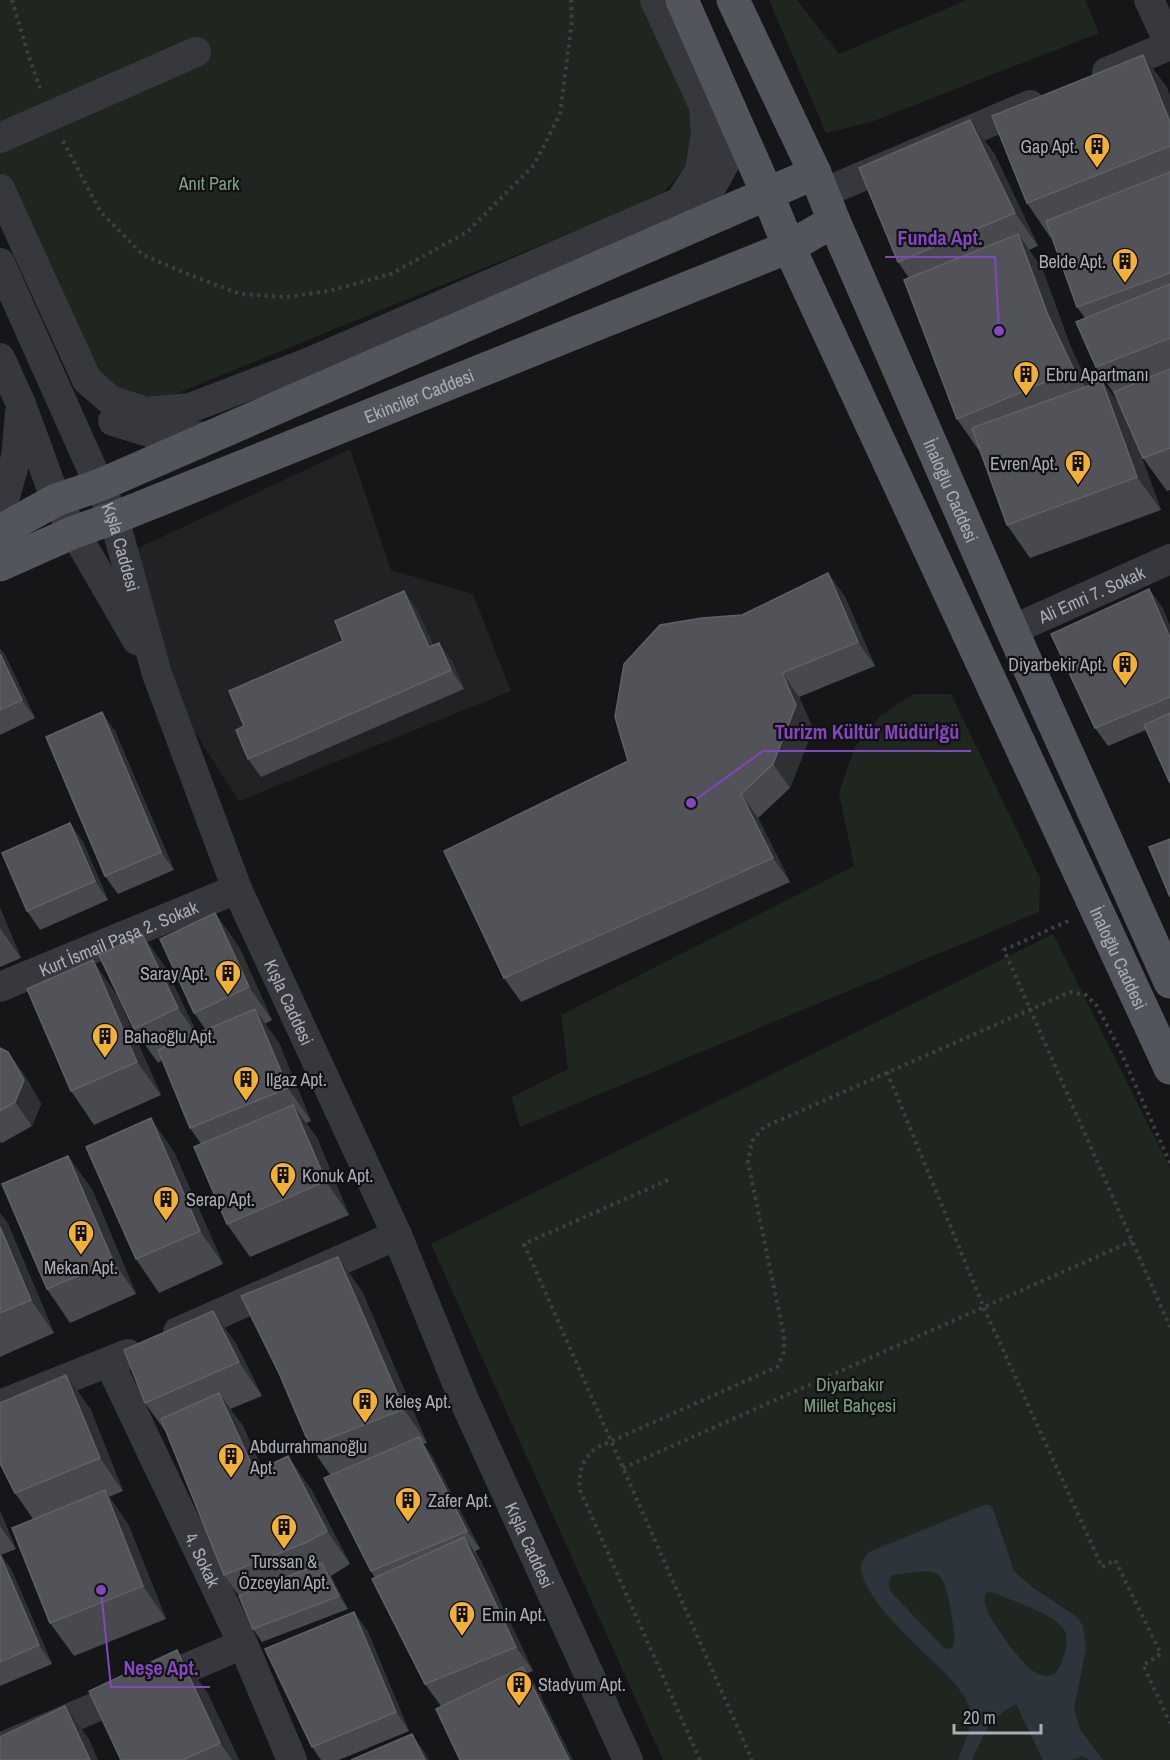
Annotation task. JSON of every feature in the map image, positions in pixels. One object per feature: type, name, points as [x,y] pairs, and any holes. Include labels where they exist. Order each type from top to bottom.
[{"type":"main road","name":"İnaloğlu Caddesi","points":[[682,0],[789,247],[1170,1068]]},
{"type":"main road","name":"İnaloğlu Caddesi","points":[[733,0],[824,196],[1012,630],[1170,982]]},
{"type":"main road","name":"Ekinciler Caddesi","points":[[0,531],[56,501],[100,485],[767,193],[824,196]]},
{"type":"main road","name":"Ekinciler Caddesi","points":[[0,565],[74,532],[114,518],[789,247],[824,196]]},
{"type":"street","points":[[0,189],[87,381],[110,400],[146,412],[190,408],[310,362],[680,202],[700,171],[706,134],[704,106],[655,0]]},
{"type":"street","points":[[1083,82],[1170,45],[1149,0]]},
{"type":"street","points":[[0,138],[196,52]]},
{"type":"street","name":"Ekinciler Caddesi","points":[[824,196],[1051,96]]},
{"type":"street","points":[[685,229],[710,191],[730,153],[733,115]]},
{"type":"street","name":"Kışla Caddesi","points":[[0,263],[114,518],[157,674],[237,889],[397,1235],[464,1400],[628,1760]]},
{"type":"street","points":[[0,358],[21,404],[56,501],[157,674]]},
{"type":"street","points":[[58,391],[115,422],[154,434],[210,437]]},
{"type":"street","points":[[0,515],[16,457],[21,404]]},
{"type":"street","name":"Ali Emri 7. Sokak","points":[[1012,630],[1170,559]]},
{"type":"street","name":"Kurt İsmail Paşa 2. Sokak","points":[[0,987],[237,889]]},
{"type":"street","points":[[0,1405],[109,1362],[397,1235]]},
{"type":"street","name":"4. Sokak","points":[[109,1362],[243,1644],[292,1760]]},
{"type":"street","points":[[0,1748],[243,1644]]},
{"type":"path","points":[[12,0],[28,54],[51,116],[100,211],[143,255],[240,294],[287,297],[328,291],[391,274],[467,232],[534,165],[560,114],[572,20],[571,0]]},
{"type":"path","points":[[1096,909],[1004,950],[1170,1327]]},
{"type":"path","points":[[700,1760],[580,1490],[579,1480],[583,1462],[596,1448],[777,1367],[784,1352],[784,1336],[748,1162],[752,1141],[764,1127],[1070,992],[1086,995],[1097,1006],[1120,1050],[1170,1163]]},
{"type":"path","points":[[887,1072],[984,1308],[1102,1567],[1115,1560],[1161,1654],[1143,1665],[1170,1723]]},
{"type":"path","points":[[668,1180],[524,1244],[752,1760]]},
{"type":"path","points":[[623,1468],[1132,1241]]},
{"type":"shaded area","points":[[350,449],[391,570],[473,594],[511,691],[239,801],[157,674],[134,550]]},
{"type":"shaded area","points":[[984,1505],[989,1505],[993,1509],[1014,1571],[1032,1587],[1077,1617],[1083,1626],[1086,1649],[1074,1709],[1081,1731],[1103,1760],[1090,1760],[1082,1756],[1072,1760],[1043,1760],[1016,1704],[999,1715],[988,1727],[972,1760],[958,1760],[969,1727],[970,1715],[967,1703],[953,1681],[893,1621],[870,1591],[863,1576],[861,1563],[869,1552]],"holes":[[[924,1571],[938,1574],[945,1586],[955,1640],[953,1647],[949,1649],[944,1648],[891,1592],[888,1584],[892,1575]],[[988,1592],[1046,1615],[1062,1627],[1067,1641],[1058,1670],[1049,1676],[1038,1674],[1018,1656],[988,1611],[985,1603],[985,1595]]]},
{"type":"green space","name":"Anıt Park","points":[[0,0],[643,0],[694,109],[696,155],[661,196],[151,404],[114,392],[88,366],[0,171]]},
{"type":"green space","points":[[769,0],[797,0],[839,54],[967,0],[1085,0],[1099,33],[871,122],[826,133]]},
{"type":"green space","points":[[913,694],[951,694],[1040,878],[1039,912],[520,1127],[512,1097],[568,1069],[561,1015],[854,866],[839,793],[855,747],[880,716]]},
{"type":"green space","name":"Diyarbakır Millet Bahçesi","points":[[1053,934],[1170,1168],[1170,1760],[663,1760],[431,1244]]},
{"type":"building","points":[[1143,55],[1170,122],[1170,146],[1027,203],[992,116]]},
{"type":"building","points":[[970,120],[1015,213],[898,262],[859,168]]},
{"type":"building","points":[[1170,172],[1170,273],[1077,307],[1046,221]]},
{"type":"building","points":[[1018,234],[1048,315],[1074,370],[957,419],[904,280]]},
{"type":"building","points":[[1170,284],[1170,338],[1096,367],[1076,322]]},
{"type":"building","points":[[1170,369],[1170,448],[1143,458],[1114,392]]},
{"type":"building","points":[[1102,381],[1137,477],[1007,525],[972,428]]},
{"type":"building","points":[[828,573],[858,642],[782,673],[796,705],[773,764],[741,794],[773,858],[504,978],[444,851],[628,761],[615,717],[624,664],[660,625],[702,618],[742,615]]},
{"type":"building","name":"Diyarbekir Apt.","points":[[1149,589],[1170,638],[1170,697],[1095,728],[1051,634]]},
{"type":"building","points":[[404,591],[429,647],[439,643],[451,670],[248,759],[236,730],[244,726],[229,691],[343,641],[335,621]]},
{"type":"building","points":[[0,654],[22,700],[0,710]]},
{"type":"building","points":[[102,712],[161,852],[105,876],[46,737]]},
{"type":"building","points":[[1170,713],[1170,783],[1144,725]]},
{"type":"building","points":[[70,823],[95,881],[27,911],[2,853]]},
{"type":"building","points":[[1170,839],[1170,897],[1149,847]]},
{"type":"building","points":[[215,913],[249,987],[194,1013],[160,939]]},
{"type":"building","points":[[142,934],[178,1008],[134,1029],[99,955]]},
{"type":"building","points":[[93,960],[137,1062],[71,1091],[27,989]]},
{"type":"building","points":[[255,1009],[288,1088],[190,1128],[158,1050]]},
{"type":"building","points":[[0,1048],[8,1052],[24,1080],[15,1102],[0,1111]]},
{"type":"building","points":[[293,1105],[326,1181],[227,1224],[194,1147]]},
{"type":"building","points":[[151,1118],[200,1231],[136,1259],[86,1147]]},
{"type":"building","points":[[68,1156],[113,1261],[47,1289],[2,1184]]},
{"type":"building","points":[[0,1227],[31,1300],[0,1313]]},
{"type":"building","points":[[338,1257],[404,1409],[310,1446],[279,1373],[241,1296]]},
{"type":"building","points":[[213,1311],[239,1362],[145,1403],[124,1350]]},
{"type":"building","points":[[66,1375],[100,1458],[15,1493],[0,1463],[0,1403]]},
{"type":"building","points":[[219,1393],[255,1472],[288,1456],[327,1531],[307,1542],[224,1575],[161,1419]]},
{"type":"building","name":"Zafer Apt.","points":[[419,1437],[467,1531],[371,1571],[324,1478]]},
{"type":"building","points":[[105,1490],[143,1586],[50,1623],[12,1528]]},
{"type":"building","name":"Emin Apt.","points":[[464,1537],[516,1647],[425,1684],[372,1579]]},
{"type":"building","points":[[0,1555],[39,1645],[0,1662]]},
{"type":"building","points":[[322,1563],[339,1596],[253,1629],[239,1596]]},
{"type":"building","points":[[354,1612],[396,1712],[312,1747],[265,1649]]},
{"type":"building","points":[[177,1650],[220,1743],[183,1760],[121,1760],[89,1691]]},
{"type":"building","name":"Stadyum Apt.","points":[[523,1667],[569,1760],[460,1760],[436,1709]]},
{"type":"building","points":[[65,1706],[90,1760],[0,1760],[0,1737]]},
{"type":"building","points":[[412,1734],[425,1760],[351,1760]]},
{"type":"place","name":"Gap Apt.","points":[[1097,169]]},
{"type":"place","name":"Belde Apt.","points":[[1125,284]]},
{"type":"place","name":"Funda Apt.","points":[[999,331]]},
{"type":"place","name":"Ebru Apartmanı","points":[[1026,397]]},
{"type":"place","name":"Evren Apt.","points":[[1078,486]]},
{"type":"place","name":"Diyarbekir Apt.","points":[[1125,687]]},
{"type":"place","name":"Turizm Kültür Müdürlğü","points":[[691,803]]},
{"type":"place","name":"Saray Apt.","points":[[228,996]]},
{"type":"place","name":"Bahaoğlu Apt.","points":[[105,1059]]},
{"type":"place","name":"Ilgaz Apt.","points":[[246,1102]]},
{"type":"place","name":"Konuk Apt.","points":[[283,1198]]},
{"type":"place","name":"Serap Apt.","points":[[166,1222]]},
{"type":"place","name":"Mekan Apt.","points":[[81,1256]]},
{"type":"place","name":"Keleş Apt.","points":[[365,1424]]},
{"type":"place","name":"Abdurrahmanoğlu Apt.","points":[[231,1479]]},
{"type":"place","name":"Zafer Apt.","points":[[408,1523]]},
{"type":"place","name":"Turssan & Özceylan Apt.","points":[[284,1550]]},
{"type":"place","name":"Neşe Apt.","points":[[101,1590]]},
{"type":"place","name":"Emin Apt.","points":[[462,1637]]},
{"type":"place","name":"Stadyum Apt.","points":[[519,1707]]}]
